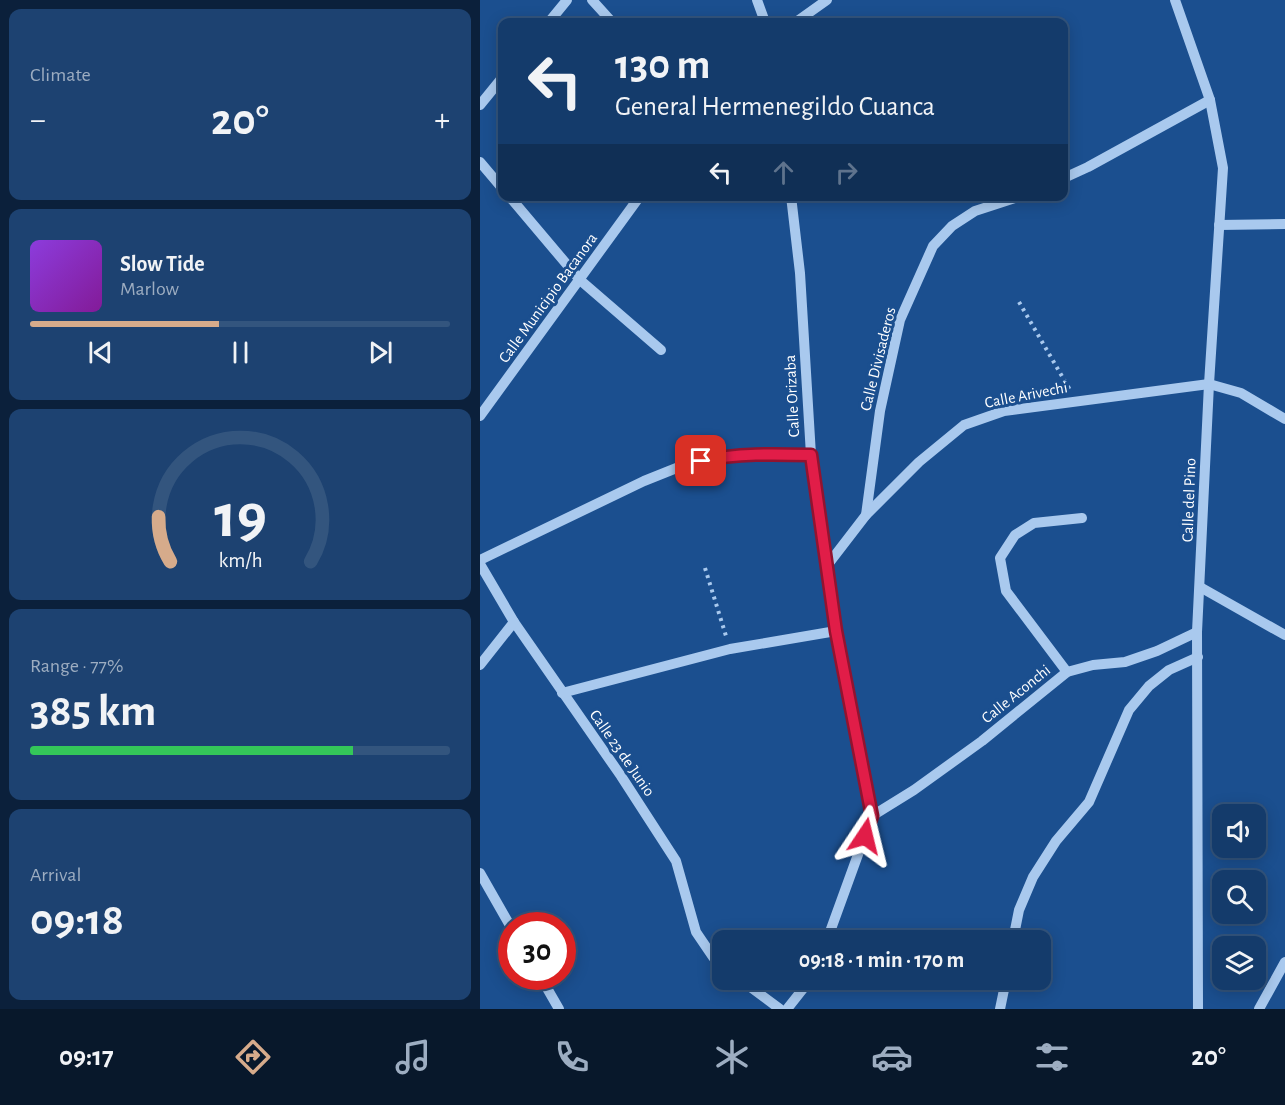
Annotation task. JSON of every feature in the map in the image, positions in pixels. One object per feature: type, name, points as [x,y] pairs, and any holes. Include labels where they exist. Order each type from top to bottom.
[{"type":"street","points":[[552,18],[567,0]]},
{"type":"street","points":[[592,0],[608,18]]},
{"type":"street","points":[[757,0],[764,18]]},
{"type":"street","points":[[802,18],[827,0]]},
{"type":"street","name":"Calle del Pino","points":[[1175,0],[1210,100],[1223,168],[1209,384],[1197,632],[1198,1009]]},
{"type":"street","points":[[480,105],[498,83]]},
{"type":"street","points":[[1068,176],[1210,100]]},
{"type":"street","points":[[480,162],[498,183]]},
{"type":"street","points":[[513,201],[580,280],[661,350]]},
{"type":"street","name":"Calle Municipio Bacanora","points":[[480,416],[636,201]]},
{"type":"street","name":"Calle Orizaba","points":[[792,201],[800,273],[811,455],[836,631],[872,816]]},
{"type":"street","name":"Calle Divisaderos","points":[[866,515],[880,411],[900,320],[933,246],[952,226],[975,210],[1005,201]]},
{"type":"street","points":[[1219,225],[1285,224]]},
{"type":"street","name":"Calle Arivechi","points":[[826,567],[866,515],[919,462],[964,425],[1004,411],[1209,384],[1241,393],[1285,419]]},
{"type":"street","points":[[480,562],[644,481],[684,465],[718,457],[811,455]]},
{"type":"street","points":[[1067,672],[1006,591],[999,558],[1015,535],[1034,523],[1082,518]]},
{"type":"street","name":"Calle 23 de Junio","points":[[480,562],[514,622],[621,776],[676,861],[696,932],[712,956]]},
{"type":"street","points":[[1200,587],[1285,634]]},
{"type":"street","points":[[480,665],[514,622]]},
{"type":"street","points":[[562,693],[730,649],[836,631]]},
{"type":"street","name":"Calle Aconchi","points":[[872,816],[914,790],[982,741],[1067,672],[1093,665],[1125,663],[1197,632]]},
{"type":"street","points":[[1015,930],[1019,910],[1033,877],[1056,841],[1089,802],[1129,711],[1149,686],[1168,670],[1198,657]]},
{"type":"street","points":[[831,930],[872,816]]},
{"type":"street","points":[[480,873],[502,912]]},
{"type":"street","points":[[1259,1009],[1285,962]]},
{"type":"street","points":[[548,990],[559,1009]]},
{"type":"street","points":[[754,990],[780,1009]]},
{"type":"street","points":[[787,1009],[802,990]]},
{"type":"street","points":[[1000,1009],[1004,990]]},
{"type":"path","points":[[1019,302],[1076,400]]},
{"type":"path","points":[[705,568],[730,649]]},
{"type":"route","points":[[701,461],[718,457],[756,454],[811,455],[836,631],[872,816],[865,836]]}]
